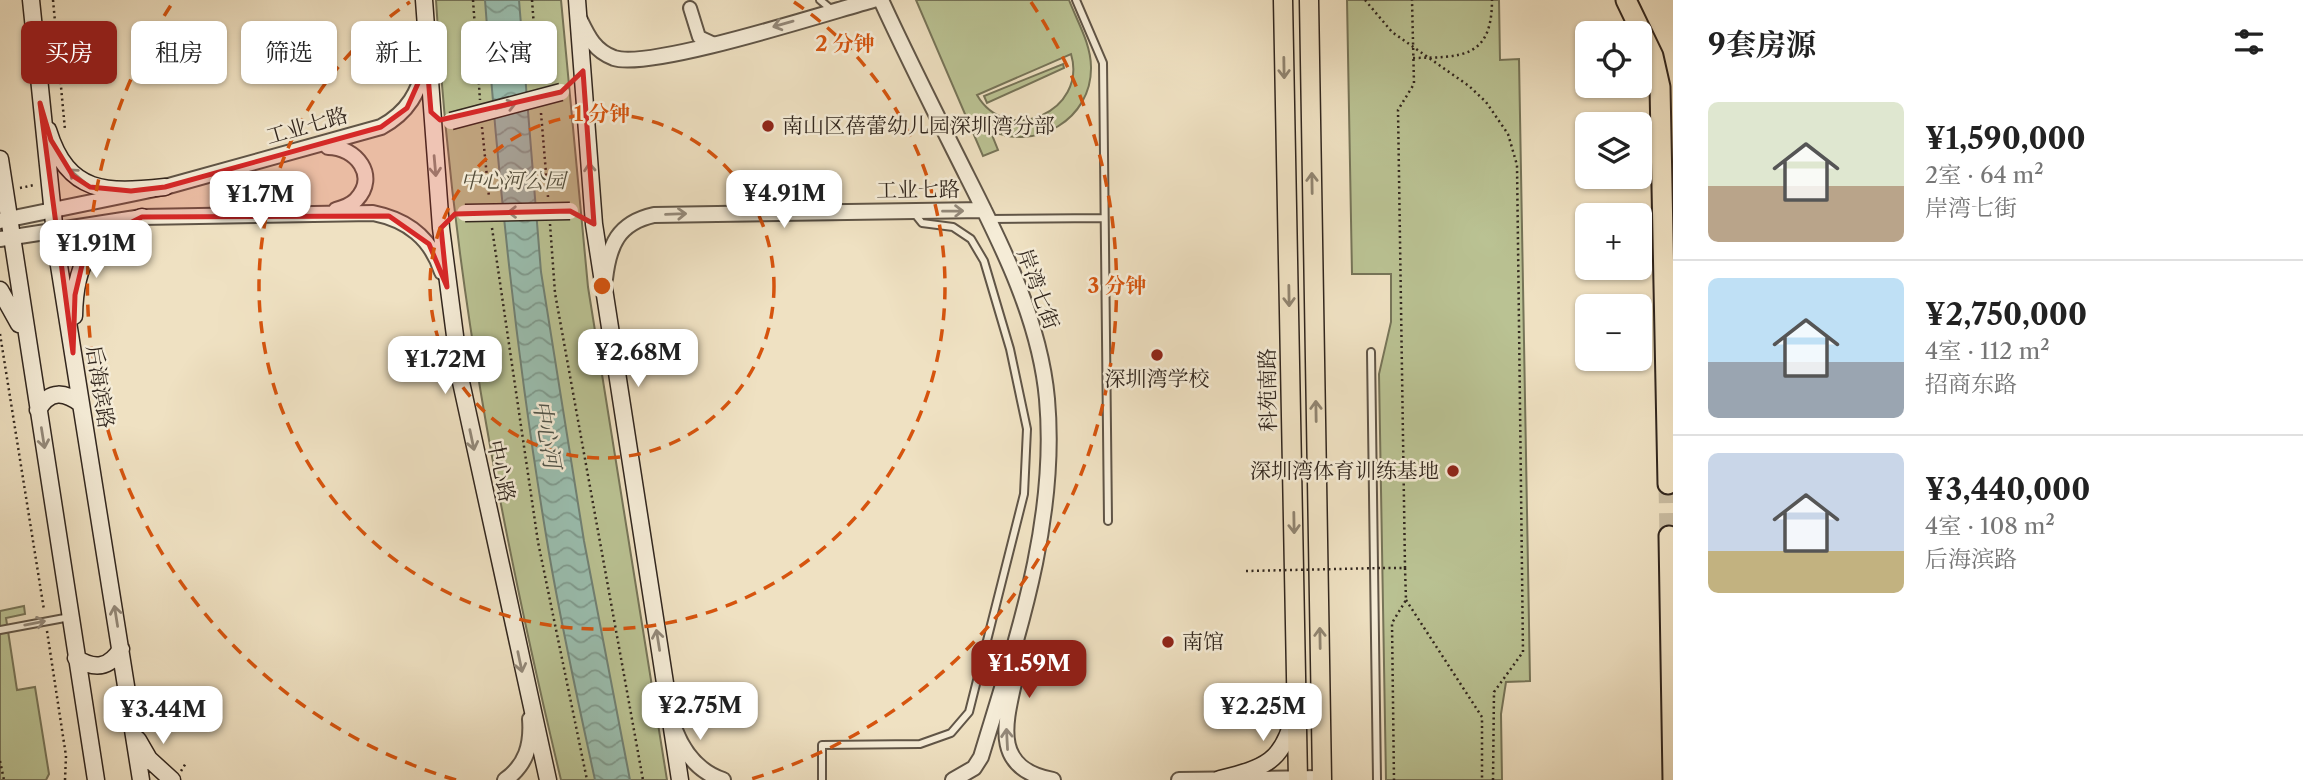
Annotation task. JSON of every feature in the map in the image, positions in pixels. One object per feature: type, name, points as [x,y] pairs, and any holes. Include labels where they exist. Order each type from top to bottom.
[{"type":"highway","points":[[1626,0],[1658,72],[1667,144],[1670,447],[1668,484]]},
{"type":"highway","points":[[1669,536],[1673,780]]},
{"type":"main road","name":"后海滨路","points":[[30,0],[54,229],[141,780]]},
{"type":"main road","name":"中心路","points":[[424,0],[425,21]]},
{"type":"main road","name":"科苑南路","points":[[1283,0],[1298,779]]},
{"type":"main road","points":[[1309,0],[1322,779]]},
{"type":"main road","points":[[577,8],[594,224],[680,780]]},
{"type":"main road","points":[[431,112],[440,120],[451,121],[561,92],[574,84],[583,71]]},
{"type":"main road","name":"中心路","points":[[429,84],[447,287],[469,425],[548,780]]},
{"type":"main road","points":[[40,103],[51,141],[61,161],[73,176],[90,187],[111,191],[165,187]]},
{"type":"main road","points":[[0,159],[5,238],[28,346],[96,780]]},
{"type":"main road","points":[[441,228],[448,219],[465,213],[570,211],[588,217],[594,224]]},
{"type":"main road","points":[[73,353],[75,295],[83,261],[104,236],[142,217]]},
{"type":"main road","points":[[0,290],[14,312],[28,346]]},
{"type":"main road","points":[[38,410],[47,397],[57,394],[65,393],[82,404]]},
{"type":"main road","points":[[76,658],[98,667],[110,663],[121,649]]},
{"type":"main road","points":[[1220,779],[1254,771],[1275,758],[1287,739],[1298,698]]},
{"type":"main road","points":[[134,733],[149,759],[172,780]]},
{"type":"main road","points":[[84,780],[90,742]]},
{"type":"street","points":[[577,8],[599,52],[617,59],[657,57],[714,44],[873,0]]},
{"type":"street","name":"岸湾七街","points":[[881,0],[986,214],[1031,325],[1047,398],[1049,457],[1045,503],[1023,616]]},
{"type":"street","points":[[691,8],[699,37],[714,44]]},
{"type":"street","name":"工业七路","points":[[4,220],[165,187],[381,127],[395,120],[418,92],[421,84]]},
{"type":"street","points":[[317,146],[340,147],[354,153],[362,164],[362,192],[354,202],[332,212]]},
{"type":"street","name":"工业七路","points":[[604,284],[614,240],[622,229],[641,218],[670,214],[913,211],[986,214]]},
{"type":"street","points":[[5,238],[142,217],[373,213],[405,223],[429,244],[447,287]]},
{"type":"street","points":[[953,780],[974,768],[981,757],[1023,616]]},
{"type":"street","points":[[1023,616],[1007,718],[1006,748],[1016,764],[1029,773],[1053,780]]},
{"type":"street","points":[[505,780],[525,760],[530,736],[529,700]]},
{"type":"street","points":[[669,716],[688,755],[705,771],[723,780]]},
{"type":"street","points":[[1179,780],[1322,779]]},
{"type":"lane","points":[[820,0],[834,11]]},
{"type":"lane","points":[[1076,0],[1103,63],[1108,521]]},
{"type":"lane","points":[[822,780],[822,746],[920,744],[951,733],[969,712],[1024,494],[1027,429],[1025,407],[984,261],[971,239],[953,228],[922,223],[913,211]]},
{"type":"lane","points":[[986,214],[1104,218]]},
{"type":"lane","points":[[1371,352],[1377,780]]},
{"type":"lane","points":[[0,630],[70,617]]},
{"type":"path","points":[[53,0],[65,131]]},
{"type":"path","points":[[473,0],[481,107]]},
{"type":"path","points":[[532,0],[534,21]]},
{"type":"path","points":[[1365,0],[1392,32],[1469,86],[1486,102],[1508,134],[1517,165],[1523,652],[1494,692],[1493,780]]},
{"type":"path","points":[[1412,0],[1414,84],[1398,110],[1406,600],[1482,716],[1482,780]]},
{"type":"path","points":[[1413,58],[1454,57],[1477,48],[1485,40],[1491,23],[1492,0]]},
{"type":"path","points":[[541,109],[548,202]]},
{"type":"path","points":[[482,121],[489,199]]},
{"type":"path","points":[[549,215],[555,293],[643,780]]},
{"type":"path","points":[[491,225],[538,542],[587,780]]},
{"type":"path","points":[[0,334],[66,756],[65,780]]},
{"type":"path","points":[[1246,571],[1405,568]]},
{"type":"path","points":[[1394,780],[1392,623],[1406,600]]},
{"type":"path","points":[[0,761],[4,780]]},
{"type":"highlighted area","points":[[427,63],[431,112],[440,120],[561,92],[583,71],[594,224],[570,211],[455,214],[441,228],[447,287],[429,244],[389,216],[142,217],[104,236],[83,261],[75,295],[73,353],[40,103],[51,140],[73,176],[90,187],[131,191],[165,187],[381,127],[407,108]]},
{"type":"green space","name":"中心河公园","points":[[436,0],[561,0],[588,287],[667,780],[561,780],[517,586],[481,393],[453,198],[443,100],[442,84],[447,84],[447,21],[437,21]]},
{"type":"green space","points":[[916,0],[1069,0],[1090,58],[1089,86],[1082,102],[1072,116],[1042,133],[1025,137],[1008,136],[990,130],[998,150],[983,156]],"holes":[[[1071,54],[1073,74],[1068,92],[1057,106],[1042,115],[1024,120],[1007,119],[990,111],[977,95]]]},
{"type":"green space","name":"深圳湾体育训练基地","points":[[1347,0],[1499,0],[1500,60],[1519,59],[1530,681],[1506,682],[1501,714],[1502,780],[1386,780],[1379,374],[1391,322],[1391,274],[1352,274]]},
{"type":"green space","points":[[1063,64],[1064,68],[987,103],[984,96]]},
{"type":"green space","points":[[24,606],[25,614],[6,618],[17,690],[35,687],[49,774],[46,780],[0,780],[0,611]]},
{"type":"water","points":[[485,0],[519,0],[521,21],[487,21]]},
{"type":"water","name":"中心河","points":[[492,84],[526,84],[541,272],[584,541],[630,780],[595,780],[570,661],[536,474]]},
{"type":"tunnel","points":[[1668,484],[1669,536]]},
{"type":"place","name":"南山区蓓蕾幼儿园深圳湾分部","points":[[768,126]]},
{"type":"place","name":"深圳湾学校","points":[[1157,355]]},
{"type":"place","name":"深圳湾体育训练基地","points":[[1453,471]]},
{"type":"place","name":"南馆","points":[[1168,642]]}]
